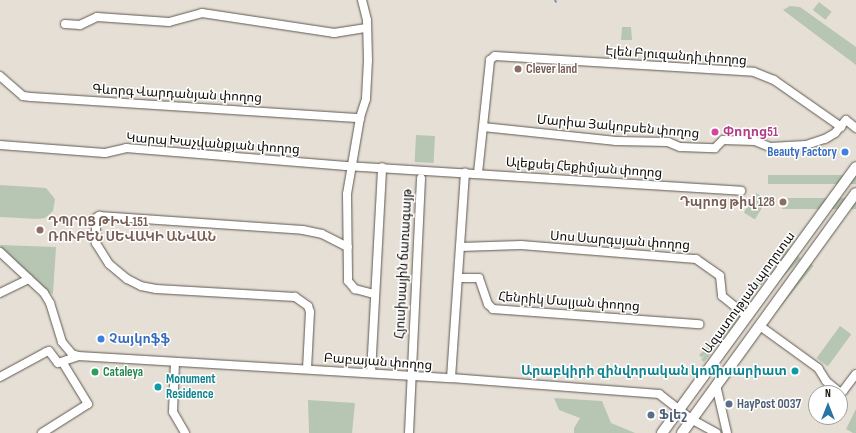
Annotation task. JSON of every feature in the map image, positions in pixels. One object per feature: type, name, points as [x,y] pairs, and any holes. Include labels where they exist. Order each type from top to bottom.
[{"type":"main road","name":"Ազատության պողոտա","points":[[662,433],[856,167]]},
{"type":"main road","points":[[682,433],[856,193]]},
{"type":"street","points":[[362,0],[367,28],[368,52],[366,99],[360,118],[347,194],[350,216],[348,247],[350,286],[374,294]]},
{"type":"street","points":[[65,24],[80,25],[97,17],[169,22],[202,14],[334,33],[367,28]]},
{"type":"street","name":"Էլեն Բյուզանդի փողոց","points":[[483,127],[490,60],[495,56],[754,72],[774,80],[841,127]]},
{"type":"street","name":"Գևորգ Վարդանյան փողոց","points":[[0,76],[23,96],[31,97],[360,118]]},
{"type":"street","points":[[841,127],[846,120],[856,128]]},
{"type":"street","points":[[478,173],[483,127]]},
{"type":"street","name":"Մարիա Յակոբսեն փողոց","points":[[483,127],[616,141],[668,142],[680,147],[715,148],[723,140],[755,141],[770,147],[806,145],[825,139],[841,127]]},
{"type":"street","name":"Կարպ Խաչվանքյան փողոց","points":[[0,145],[105,153],[126,148],[351,166],[426,170]]},
{"type":"street","points":[[371,373],[374,294],[382,167]]},
{"type":"street","name":"Ալեքսեյ Հեքիմյան փողոց","points":[[426,170],[741,191]]},
{"type":"street","points":[[451,378],[465,172]]},
{"type":"street","name":"Հյուսիսային ճառագայթ","points":[[409,433],[410,376],[421,178]]},
{"type":"street","points":[[306,369],[310,312],[308,306],[295,297],[156,289],[141,286],[117,272],[99,248],[95,236],[95,221],[99,216],[303,230],[322,234],[348,247]]},
{"type":"street","name":"Սոս Սարգսյան փողոց","points":[[460,247],[521,245],[696,259],[720,276],[722,296],[748,317]]},
{"type":"street","points":[[0,252],[44,293],[53,313],[62,342],[72,354],[78,356]]},
{"type":"street","name":"Հենրիկ Մալյան փողոց","points":[[458,278],[479,278],[488,304],[493,309],[699,324]]},
{"type":"street","points":[[0,294],[29,279]]},
{"type":"street","points":[[760,326],[818,368],[826,381],[839,392],[843,391],[856,374]]},
{"type":"street","points":[[0,377],[50,351],[54,360],[63,364],[88,404],[42,433]]},
{"type":"street","points":[[63,364],[78,356]]},
{"type":"street","name":"Բաբայան փողոց","points":[[78,356],[451,378],[659,394],[678,410],[716,433]]},
{"type":"street","points":[[175,362],[173,412],[185,433]]},
{"type":"street","points":[[716,385],[727,433]]},
{"type":"green space","points":[[819,2],[832,12],[825,20],[813,10]]},
{"type":"green space","points":[[790,6],[800,7],[856,47],[856,65],[783,10]]},
{"type":"green space","points":[[622,27],[631,27],[632,40],[621,40]]},
{"type":"green space","points":[[416,135],[435,136],[434,163],[415,162]]},
{"type":"green space","points":[[768,175],[856,175],[856,184],[768,184]]},
{"type":"green space","points":[[0,185],[46,188],[55,199],[53,211],[45,218],[38,219],[0,217]]},
{"type":"green space","points":[[756,193],[767,200],[755,219],[744,213]]},
{"type":"green space","points":[[782,198],[856,198],[856,209],[782,209]]},
{"type":"green space","points":[[0,245],[56,247],[53,294],[46,291],[4,253]]},
{"type":"green space","points":[[785,246],[790,250],[744,307],[739,303]]},
{"type":"green space","points":[[798,256],[801,259],[702,358],[699,355]]},
{"type":"green space","points":[[809,262],[814,266],[764,327],[759,323]]},
{"type":"green space","points":[[737,313],[741,316],[704,362],[701,360]]},
{"type":"green space","points":[[840,326],[851,334],[828,367],[816,358]]},
{"type":"green space","points":[[554,398],[602,401],[611,423],[635,433],[574,433],[574,428],[580,418],[559,410]]},
{"type":"green space","points":[[308,400],[355,403],[352,433],[309,433]]},
{"type":"green space","points":[[856,409],[856,433],[846,429]]},
{"type":"place","name":"Clever land","points":[[518,69]]},
{"type":"place","name":"Փողոց51","points":[[715,132]]},
{"type":"place","name":"Beauty Factory","points":[[845,152]]},
{"type":"place","name":"Դպրոց թիվ 128","points":[[783,202]]},
{"type":"place","name":"ԴՊՐՈՑ ԹԻՎ 151 ՌՈՒԲԵՆ ՍԵՎԱԿԻ ԱՆՎԱՆ","points":[[40,230]]},
{"type":"place","name":"Չայկոֆֆ","points":[[101,339]]},
{"type":"place","name":"Արաբկիրի զինվորական կոմիսարիատ","points":[[795,371]]},
{"type":"place","name":"Cataleya","points":[[95,372]]},
{"type":"place","name":"Monument Residence","points":[[158,387]]},
{"type":"place","name":"HayPost 0037","points":[[729,404]]},
{"type":"place","name":"Ֆլեշ","points":[[651,415]]}]
